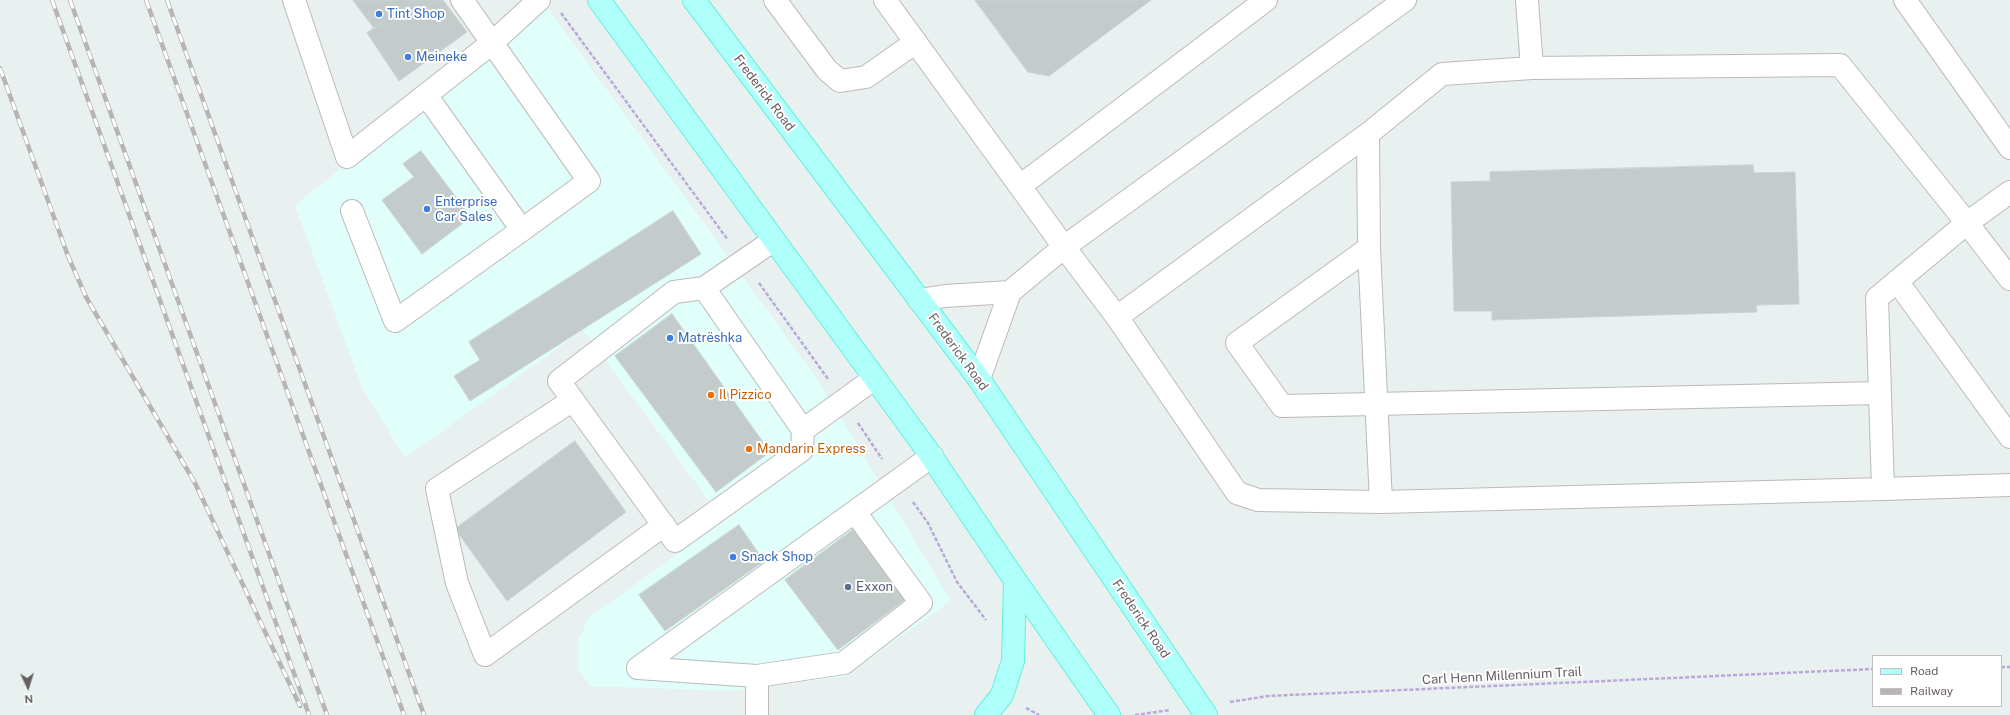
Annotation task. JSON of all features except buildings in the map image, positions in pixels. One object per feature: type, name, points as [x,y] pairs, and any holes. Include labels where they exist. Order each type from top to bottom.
[{"type":"main road","points":[[599,0],[932,456],[1015,580],[1109,715]]},
{"type":"main road","name":"Frederick Road","points":[[694,0],[979,379],[1203,711]]},
{"type":"main road","points":[[986,715],[1002,695],[1013,661],[1015,633],[1015,580]]},
{"type":"lane","points":[[294,0],[347,157],[492,43],[548,3]]},
{"type":"lane","points":[[352,211],[395,321],[589,181],[462,0]]},
{"type":"lane","points":[[775,0],[826,70],[840,81],[866,77],[916,42]]},
{"type":"lane","points":[[885,0],[1064,247],[1117,317],[1237,493],[1258,500],[1380,502],[2010,485]]},
{"type":"lane","points":[[1020,186],[1266,0]]},
{"type":"lane","points":[[979,379],[1010,292],[1064,247],[1405,0]]},
{"type":"lane","points":[[1527,0],[1532,68]]},
{"type":"lane","points":[[1905,0],[2010,148]]},
{"type":"lane","points":[[1117,317],[1368,134],[1442,74],[1532,68],[1840,65],[2010,279]]},
{"type":"lane","points":[[426,95],[522,230]]},
{"type":"lane","points":[[1368,134],[1369,248],[1380,502]]},
{"type":"lane","points":[[1883,489],[1877,298],[1967,223],[2010,192]]},
{"type":"lane","points":[[704,288],[803,430],[802,450],[675,541],[559,381],[674,292],[704,288],[774,240]]},
{"type":"lane","points":[[1369,248],[1236,343],[1282,406],[1880,393]]},
{"type":"lane","points":[[1897,281],[2010,437]]},
{"type":"lane","points":[[919,300],[945,296],[1010,292]]},
{"type":"lane","points":[[803,430],[876,378]]},
{"type":"lane","points":[[573,400],[437,489],[457,583],[485,655],[664,525]]},
{"type":"lane","points":[[855,512],[921,603],[844,662],[757,676],[638,668],[932,456]]},
{"type":"lane","points":[[757,676],[757,715]]},
{"type":"path","points":[[548,3],[743,261],[844,401],[897,482],[928,523],[957,582],[988,623]]},
{"type":"path","name":"Carl Henn Millennium Trail","points":[[1133,715],[1203,711],[1268,696],[1872,669]]},
{"type":"shaded area","points":[[546,6],[820,383],[951,601],[846,676],[731,691],[590,686],[578,668],[578,642],[588,618],[724,521],[583,330],[405,458],[361,385],[295,205]]},
{"type":"railway","points":[[52,0],[309,715]]},
{"type":"railway","points":[[70,0],[327,715]]},
{"type":"railway","points":[[146,0],[404,715]]},
{"type":"railway","points":[[167,0],[424,715]]},
{"type":"railway","points":[[0,68],[68,256],[86,297],[195,483],[300,706]]},
{"type":"place","name":"Tint Shop","points":[[379,14]]},
{"type":"place","name":"Meineke","points":[[408,57]]},
{"type":"place","name":"Enterprise Car Sales","points":[[427,209]]},
{"type":"place","name":"Matrëshka","points":[[670,338]]},
{"type":"place","name":"Il Pizzico","points":[[711,395]]},
{"type":"place","name":"Mandarin Express","points":[[749,449]]},
{"type":"place","name":"Snack Shop","points":[[733,557]]},
{"type":"place","name":"Exxon","points":[[848,587]]}]
